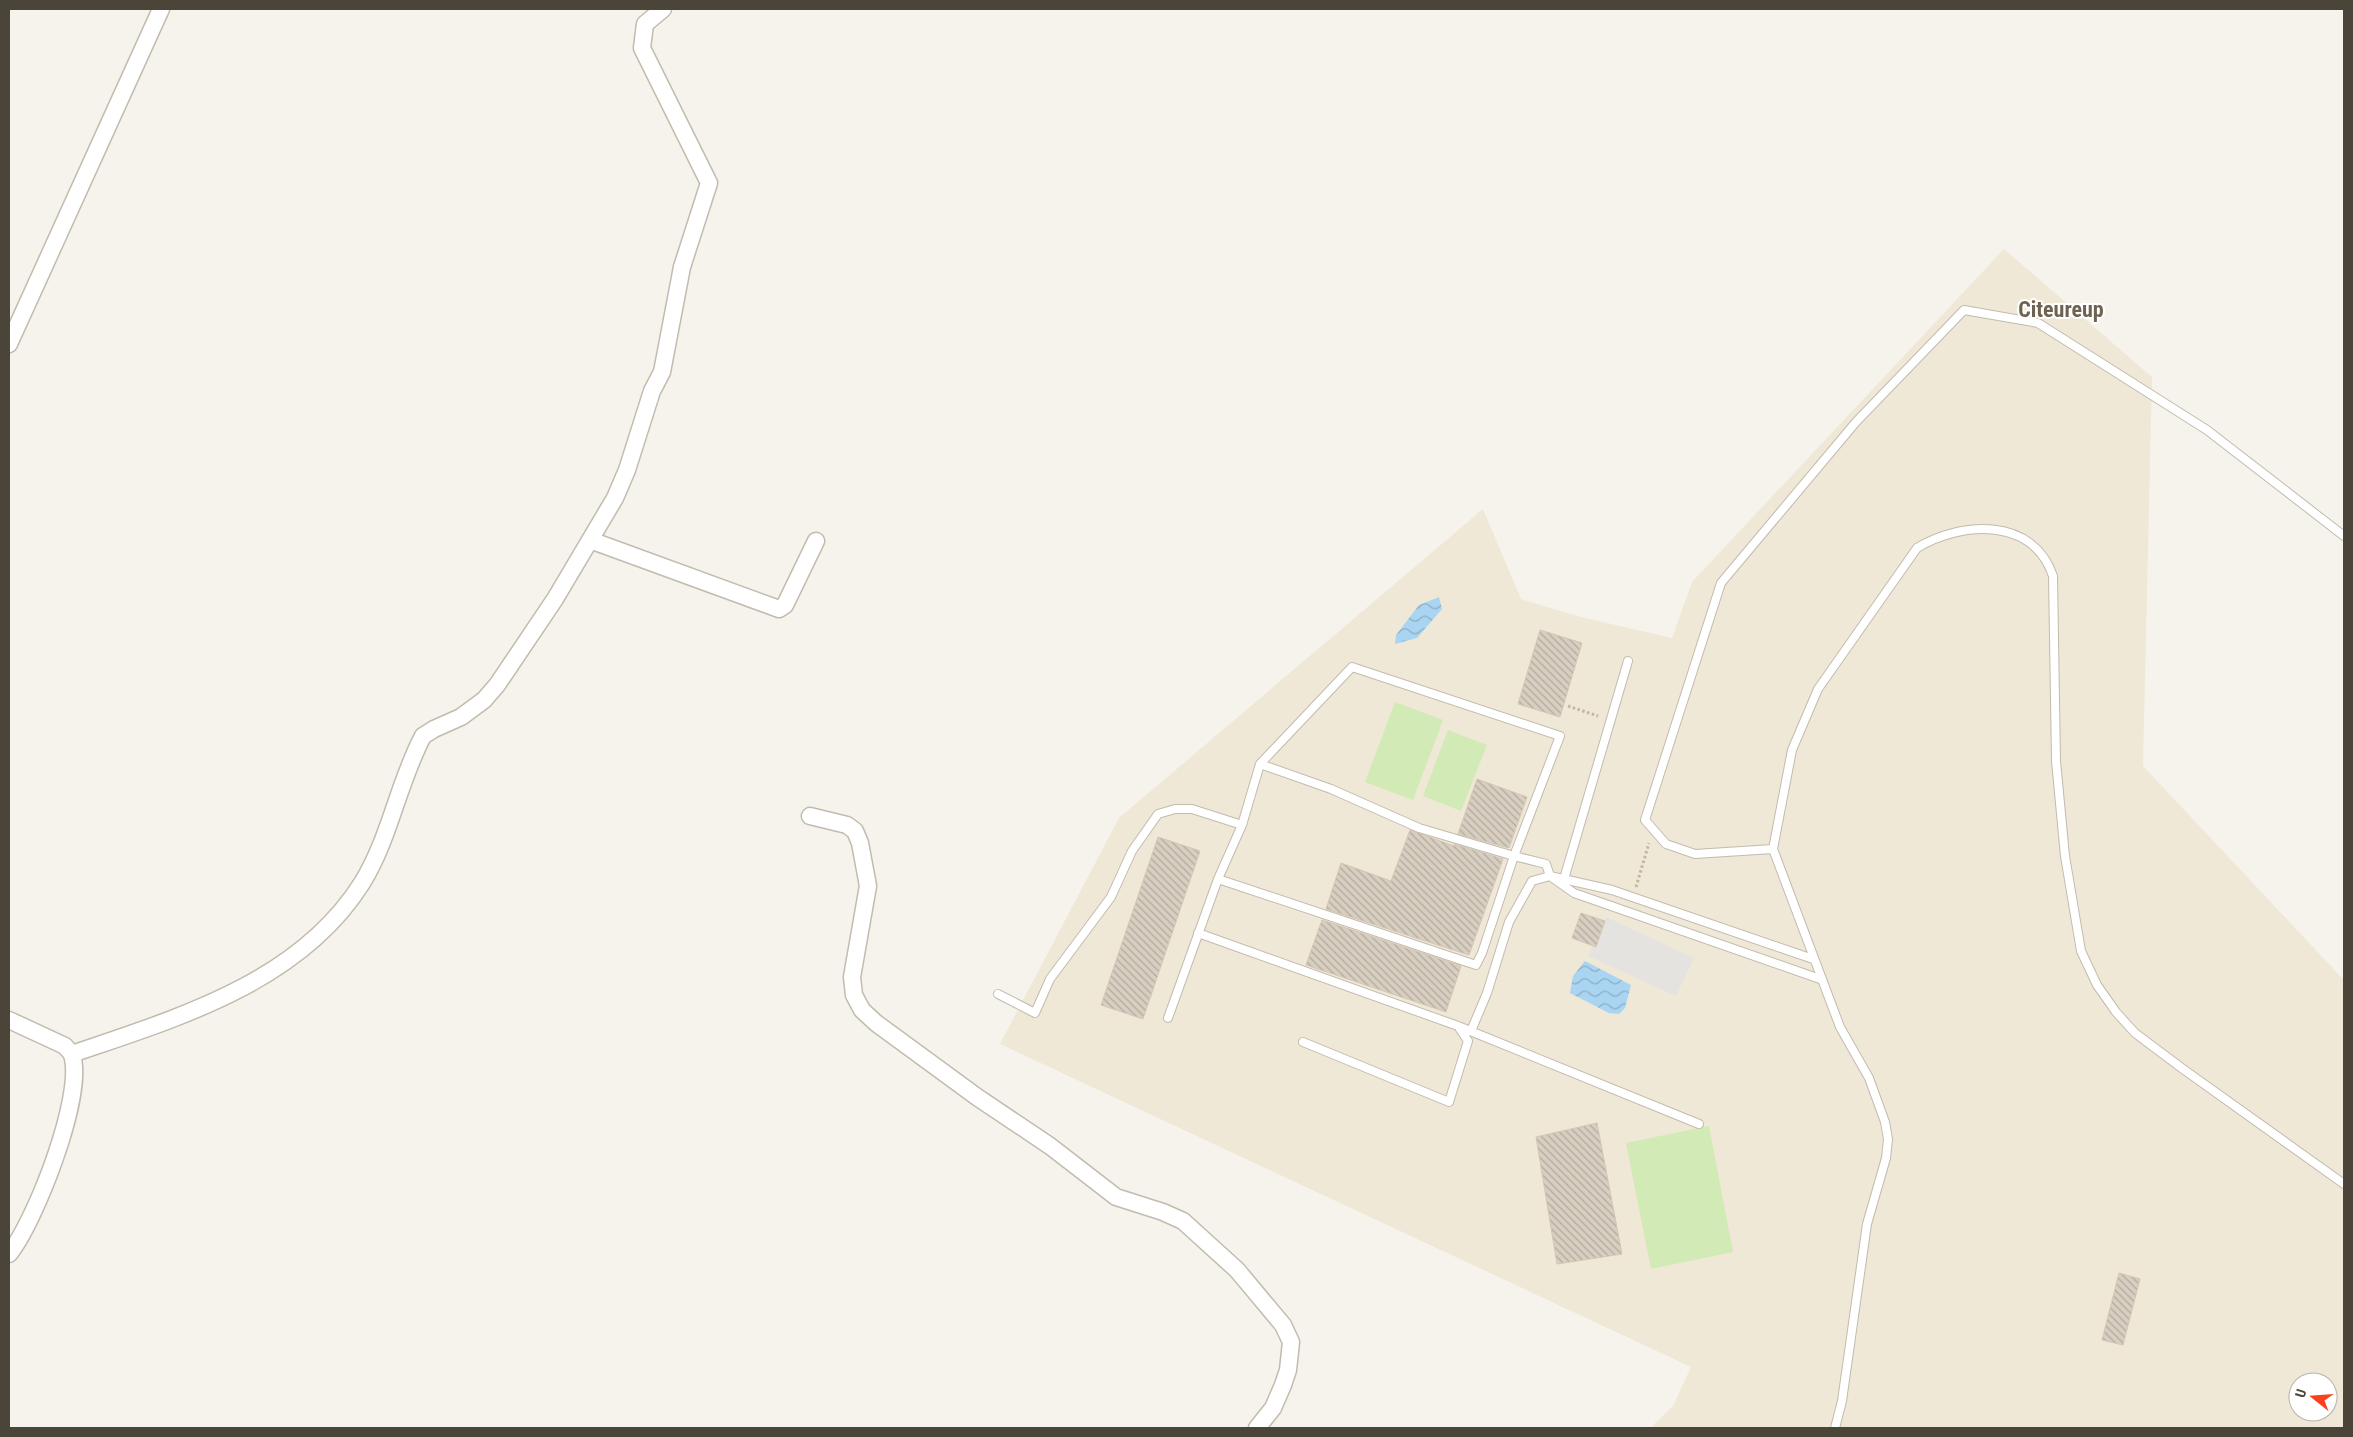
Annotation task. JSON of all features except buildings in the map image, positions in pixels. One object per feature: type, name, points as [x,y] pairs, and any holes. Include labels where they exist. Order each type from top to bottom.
[{"type":"street","points":[[9,344],[161,9]]},
{"type":"street","points":[[72,1054],[146,1029],[229,995],[285,962],[324,930],[362,883],[380,844],[411,760],[423,736],[461,717],[484,700],[497,685],[555,599],[615,498],[624,477],[652,392],[662,372],[682,267],[709,183],[642,48],[645,24],[663,9]]},
{"type":"street","points":[[590,540],[779,609],[785,604],[816,541]]},
{"type":"street","points":[[810,816],[847,825],[855,831],[860,843],[868,886],[852,977],[854,995],[862,1010],[977,1097],[1050,1146],[1116,1197],[1163,1212],[1182,1221],[1237,1270],[1283,1325],[1291,1342],[1288,1370],[1273,1408],[1257,1428]]},
{"type":"street","points":[[9,1020],[65,1046],[72,1054],[73,1069],[72,1089],[65,1121],[50,1172],[22,1238],[9,1254]]},
{"type":"lane","points":[[1773,849],[1695,854],[1666,844],[1645,820],[1721,583],[1856,422],[1964,310],[2038,323],[2207,430],[2344,536]]},
{"type":"lane","points":[[1835,1428],[1842,1401],[1867,1224],[1886,1158],[1888,1139],[1885,1122],[1869,1078],[1840,1027],[1820,979],[1773,849],[1792,750],[1818,689],[1917,548],[1936,537],[1958,531],[1990,529],[2030,542],[2042,552],[2053,576],[2056,761],[2065,856],[2081,950],[2097,985],[2116,1012],[2135,1033],[2183,1070],[2344,1184]]},
{"type":"lane","points":[[1564,879],[1628,661]]},
{"type":"lane","points":[[1168,1018],[1218,879],[1242,825],[1260,764],[1352,667],[1560,736],[1514,856],[1482,954],[1476,965],[1218,879]]},
{"type":"lane","points":[[1260,764],[1331,789],[1419,828],[1546,864],[1550,876],[1574,893],[1820,979]]},
{"type":"lane","points":[[998,994],[1035,1013],[1050,979],[1111,897],[1132,851],[1158,814],[1175,809],[1192,809],[1242,825]]},
{"type":"lane","points":[[1471,1031],[1509,922],[1532,881],[1550,876],[1612,890],[1813,959]]},
{"type":"lane","points":[[1198,933],[1458,1026],[1699,1124]]},
{"type":"lane","points":[[1303,1042],[1449,1102],[1468,1041],[1458,1026]]},
{"type":"path","points":[[1568,706],[1611,720]]},
{"type":"path","points":[[1633,897],[1654,830]]},
{"type":"shaded area","points":[[2004,249],[2152,377],[2143,766],[2344,980],[2344,1428],[1650,1428],[1673,1406],[1691,1367],[1000,1044],[1119,818],[1483,509],[1521,599],[1577,616],[1672,638],[1692,582]]},
{"type":"shaded area","points":[[1606,917],[1694,958],[1676,996],[1588,956]]},
{"type":"green space","points":[[1395,702],[1443,720],[1413,800],[1365,782]]},
{"type":"green space","points":[[1448,730],[1487,745],[1461,811],[1423,796]]},
{"type":"green space","points":[[1709,1126],[1733,1252],[1651,1269],[1626,1143]]},
{"type":"water","points":[[1439,597],[1442,609],[1417,638],[1395,644],[1396,635],[1419,605]]},
{"type":"water","points":[[1585,961],[1631,985],[1625,1008],[1619,1014],[1609,1013],[1570,993],[1573,976]]},
{"type":"district","name":"Citeureup","points":[[2061,309]]}]
